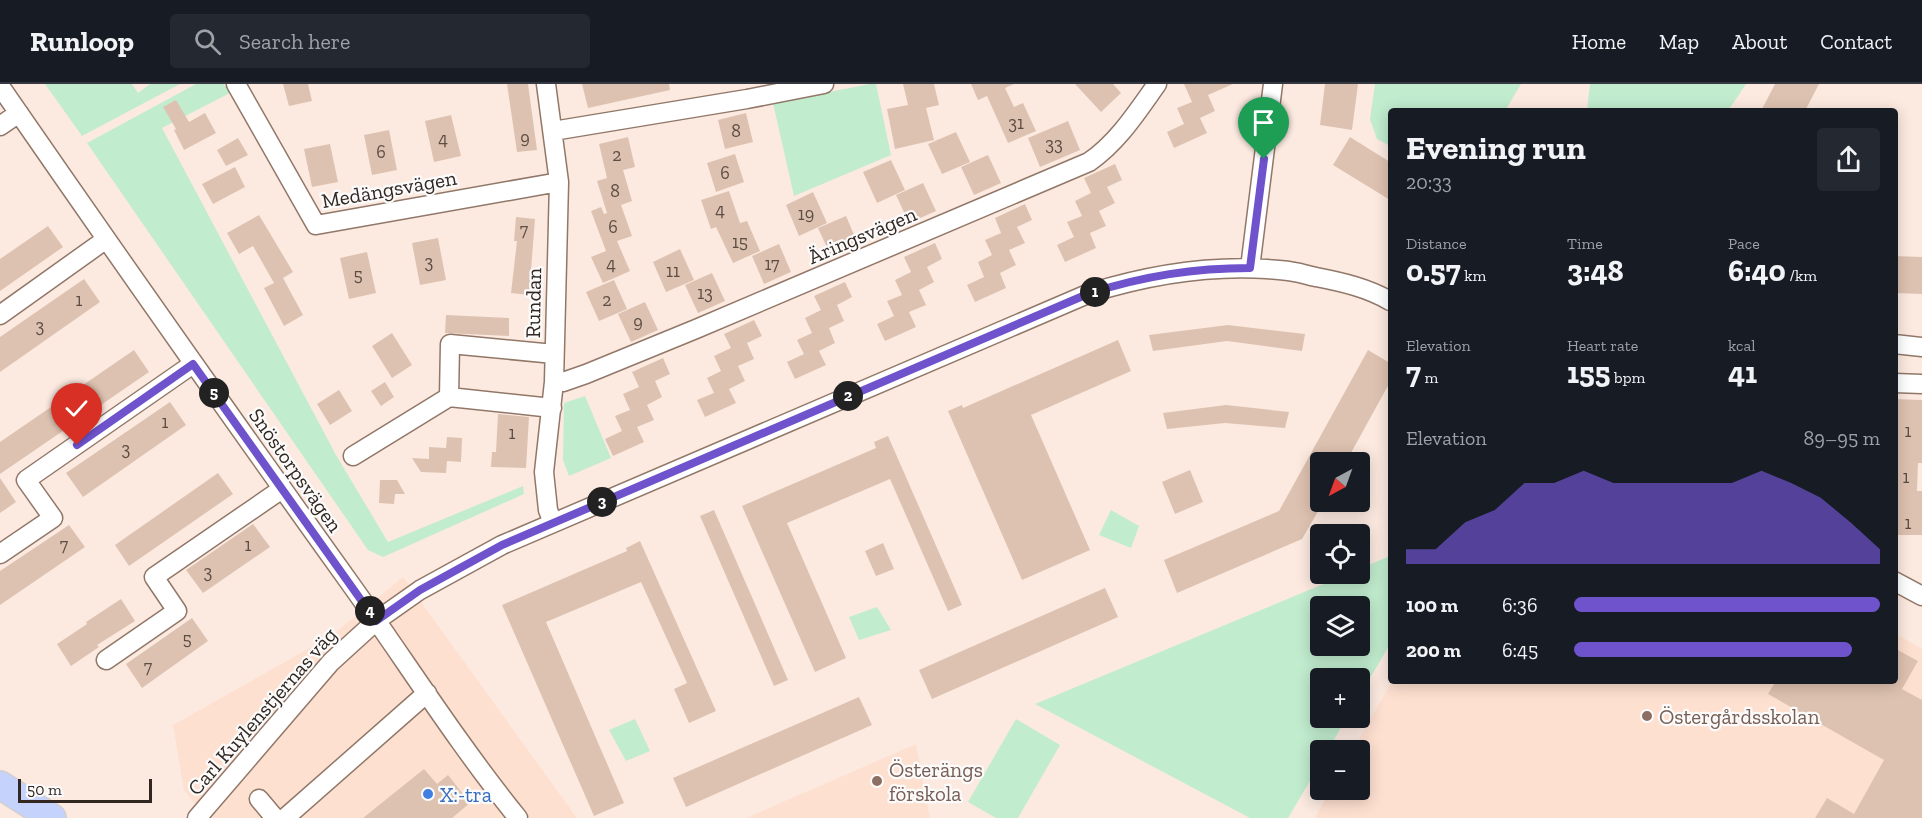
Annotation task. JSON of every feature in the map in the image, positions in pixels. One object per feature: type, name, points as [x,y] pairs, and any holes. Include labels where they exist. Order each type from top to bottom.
[{"type":"highway","points":[[0,785],[52,818]]},
{"type":"street","name":"Medängsvägen","points":[[236,84],[316,225],[559,182]]},
{"type":"street","name":"Rundan","points":[[546,84],[559,182],[554,382],[544,472],[548,510],[553,523]]},
{"type":"street","points":[[554,131],[825,84]]},
{"type":"street","name":"Äringsvägen","points":[[554,382],[563,382],[586,374],[696,329],[1089,162],[1104,151],[1124,130],[1157,84]]},
{"type":"street","points":[[1250,268],[1273,84]]},
{"type":"street","name":"Snöstorpsvägen","points":[[0,86],[105,240],[490,783],[518,818]]},
{"type":"street","points":[[0,126],[19,113]]},
{"type":"street","points":[[0,315],[105,240]]},
{"type":"street","name":"Carl Kuylenstjernas väg","points":[[197,818],[331,662],[376,621],[420,590],[502,545],[1090,293],[1127,281],[1164,273],[1212,268],[1250,268],[1293,272],[1338,282],[1378,294],[1388,300]]},
{"type":"street","points":[[448,397],[450,344],[554,354]]},
{"type":"street","points":[[1898,344],[1922,347]]},
{"type":"street","points":[[0,554],[53,518],[26,480],[193,364]]},
{"type":"street","points":[[1898,383],[1922,384]]},
{"type":"street","points":[[353,456],[448,397],[552,408]]},
{"type":"street","points":[[106,660],[177,611],[154,577],[282,489]]},
{"type":"street","points":[[1898,583],[1922,596]]},
{"type":"street","points":[[285,818],[427,693]]},
{"type":"street","points":[[259,799],[275,818]]},
{"type":"shaded area","points":[[403,577],[577,818],[206,818],[184,790],[173,725],[331,636]]},
{"type":"shaded area","name":"Östergårdsskolan","points":[[1898,635],[1922,649],[1922,818],[1315,818],[1325,800],[1370,800],[1370,740],[1359,740],[1365,728],[1370,728],[1370,720],[1390,684],[1898,684]]},
{"type":"shaded area","name":"Österängs förskola","points":[[916,744],[930,818],[746,818]]},
{"type":"green space","points":[[45,84],[132,84],[138,93],[150,84],[180,84],[82,136]]},
{"type":"green space","points":[[196,84],[224,84],[230,93],[162,128],[336,455],[388,542],[523,486],[524,494],[383,557],[368,550],[87,143]]},
{"type":"green space","points":[[876,84],[891,155],[794,196],[773,103]]},
{"type":"green space","points":[[1375,84],[1521,84],[1507,108],[1388,108],[1388,145],[1377,139],[1370,119]]},
{"type":"green space","points":[[1590,84],[1746,84],[1730,108],[1587,108]]},
{"type":"green space","points":[[585,396],[611,458],[569,476],[563,460],[564,403]]},
{"type":"green space","points":[[1111,510],[1139,526],[1131,548],[1099,535]]},
{"type":"green space","points":[[1388,557],[1388,647],[1370,678],[1370,668],[1310,668],[1310,728],[1341,728],[1334,740],[1310,740],[1310,781],[1288,818],[1250,818],[1035,704],[1324,584],[1370,584],[1370,564]]},
{"type":"green space","points":[[877,607],[891,630],[859,640],[849,617]]},
{"type":"green space","points":[[635,719],[650,751],[626,761],[609,730]]},
{"type":"green space","points":[[1016,719],[1060,745],[1018,818],[996,818],[968,802]]},
{"type":"building","points":[[283,84],[308,84],[312,101],[289,106]]},
{"type":"building","points":[[507,84],[528,84],[537,150],[517,152]]},
{"type":"building","points":[[582,84],[669,84],[670,90],[588,108]]},
{"type":"building","points":[[903,84],[934,84],[939,105],[926,108],[934,140],[895,149],[887,109],[908,105]]},
{"type":"building","points":[[971,84],[1014,84],[1005,88],[1014,107],[1023,103],[1036,131],[1008,143],[987,96],[978,100]]},
{"type":"building","points":[[1075,84],[1113,84],[1121,93],[1101,112]]},
{"type":"building","points":[[1184,84],[1233,84],[1208,95],[1215,111],[1200,118],[1207,133],[1174,148],[1167,132],[1184,124],[1177,108],[1192,102]]},
{"type":"building","points":[[1325,84],[1358,84],[1352,130],[1320,125]]},
{"type":"building","points":[[1775,84],[1819,84],[1807,108],[1763,108]]},
{"type":"building","points":[[176,100],[189,122],[205,113],[216,133],[184,150],[174,130],[176,129],[163,107]]},
{"type":"building","points":[[746,113],[753,142],[725,149],[718,120]]},
{"type":"building","points":[[451,115],[461,156],[434,162],[425,121]]},
{"type":"building","points":[[1068,121],[1080,150],[1040,167],[1028,138]]},
{"type":"building","points":[[389,130],[397,170],[372,175],[364,135]]},
{"type":"building","points":[[956,132],[970,162],[942,174],[928,144]]},
{"type":"building","points":[[628,137],[635,167],[623,170],[632,201],[621,205],[632,236],[617,241],[630,271],[603,283],[591,257],[606,251],[591,211],[601,207],[604,214],[607,213],[597,181],[607,178],[599,144]]},
{"type":"building","points":[[1350,137],[1388,161],[1388,199],[1333,165]]},
{"type":"building","points":[[238,138],[248,155],[226,166],[217,150]]},
{"type":"building","points":[[330,144],[338,182],[312,187],[304,149]]},
{"type":"building","points":[[735,154],[744,182],[716,192],[707,163]]},
{"type":"building","points":[[988,155],[1001,183],[974,195],[961,167]]},
{"type":"building","points":[[891,160],[905,190],[877,203],[863,172]]},
{"type":"building","points":[[1115,164],[1122,180],[1107,187],[1115,203],[1099,211],[1106,226],[1090,233],[1096,248],[1065,262],[1057,245],[1074,237],[1067,222],[1082,216],[1075,201],[1091,193],[1084,178]]},
{"type":"building","points":[[235,167],[245,187],[213,204],[202,184]]},
{"type":"building","points":[[923,183],[936,211],[909,223],[896,195]]},
{"type":"building","points":[[729,191],[740,223],[747,221],[760,251],[733,263],[716,227],[711,229],[701,200]]},
{"type":"building","points":[[813,192],[827,223],[799,236],[786,205]]},
{"type":"building","points":[[1025,204],[1032,220],[1017,227],[1025,243],[1009,250],[1016,265],[1000,273],[1006,288],[975,302],[967,285],[984,277],[978,262],[992,255],[985,240],[1001,233],[995,218]]},
{"type":"building","points":[[259,215],[293,272],[283,278],[303,315],[284,326],[264,288],[274,283],[253,246],[239,254],[227,233]]},
{"type":"building","points":[[846,216],[858,244],[831,256],[818,228]]},
{"type":"building","points":[[516,217],[535,219],[529,295],[511,293],[517,241],[514,241]]},
{"type":"building","points":[[48,226],[63,247],[0,291],[0,259]]},
{"type":"building","points":[[438,238],[446,280],[420,285],[412,243]]},
{"type":"building","points":[[935,243],[942,259],[927,267],[934,282],[919,290],[926,305],[909,312],[916,327],[885,341],[877,324],[894,316],[887,301],[902,295],[895,280],[911,272],[904,257]]},
{"type":"building","points":[[779,244],[791,272],[764,284],[752,256]]},
{"type":"building","points":[[680,249],[694,280],[666,292],[653,262]]},
{"type":"building","points":[[367,252],[376,293],[349,299],[340,258]]},
{"type":"building","points":[[1898,256],[1922,257],[1922,294],[1898,293]]},
{"type":"building","points":[[712,273],[725,301],[698,313],[685,285]]},
{"type":"building","points":[[84,279],[100,302],[0,372],[0,337]]},
{"type":"building","points":[[614,280],[627,309],[599,321],[586,292]]},
{"type":"building","points":[[845,282],[852,297],[837,305],[844,321],[829,328],[835,343],[819,351],[826,365],[795,379],[787,362],[804,354],[797,340],[812,333],[805,318],[821,310],[814,296]]},
{"type":"building","points":[[645,302],[658,330],[631,342],[618,314]]},
{"type":"building","points":[[446,315],[509,318],[509,336],[445,333]]},
{"type":"building","points":[[754,320],[762,336],[747,343],[754,359],[738,366],[745,381],[729,389],[736,403],[705,417],[697,400],[714,393],[707,378],[721,371],[714,356],[731,348],[724,334]]},
{"type":"building","points":[[1228,325],[1305,334],[1302,351],[1227,341],[1153,351],[1149,335]]},
{"type":"building","points":[[392,333],[412,365],[392,378],[372,346]]},
{"type":"building","points":[[1118,340],[1131,371],[1031,415],[1090,550],[1022,580],[948,411],[962,405],[963,408]]},
{"type":"building","points":[[134,350],[149,372],[0,474],[0,442]]},
{"type":"building","points":[[1368,350],[1388,362],[1388,386],[1352,452],[1312,452]]},
{"type":"building","points":[[663,358],[670,374],[655,381],[662,397],[647,405],[654,420],[637,427],[644,442],[613,456],[605,439],[622,431],[615,416],[630,410],[623,394],[639,387],[632,372]]},
{"type":"building","points":[[385,382],[394,397],[381,406],[371,391]]},
{"type":"building","points":[[339,390],[352,411],[330,425],[317,404]]},
{"type":"building","points":[[1898,399],[1922,400],[1922,463],[1918,463],[1917,491],[1922,491],[1922,535],[1898,535]]},
{"type":"building","points":[[170,402],[186,425],[83,497],[66,473]]},
{"type":"building","points":[[1226,405],[1289,412],[1285,428],[1225,423],[1167,429],[1163,413]]},
{"type":"building","points":[[498,414],[529,417],[526,468],[491,467],[492,452],[496,452]]},
{"type":"building","points":[[888,436],[962,605],[948,611],[890,479],[787,523],[846,658],[815,672],[742,506],[876,448],[874,442]]},
{"type":"building","points":[[447,437],[462,438],[461,462],[447,461],[446,473],[421,472],[412,458],[429,459],[429,447],[446,448]]},
{"type":"building","points":[[1310,455],[1310,512],[1318,512],[1302,539],[1177,593],[1164,560],[1279,511]]},
{"type":"building","points":[[1190,470],[1203,502],[1175,514],[1162,482]]},
{"type":"building","points":[[218,473],[233,494],[129,566],[115,545]]},
{"type":"building","points":[[0,478],[16,502],[0,513]]},
{"type":"building","points":[[380,480],[397,480],[405,494],[395,494],[394,504],[379,503]]},
{"type":"building","points":[[714,510],[788,680],[774,686],[700,516]]},
{"type":"building","points":[[253,524],[270,547],[203,593],[186,570]]},
{"type":"building","points":[[69,525],[85,547],[0,605],[0,571]]},
{"type":"building","points":[[640,541],[716,711],[689,723],[674,689],[687,683],[641,582],[546,622],[624,803],[594,816],[502,605],[627,551],[626,548]]},
{"type":"building","points":[[883,543],[894,569],[876,576],[865,551]]},
{"type":"building","points":[[1105,588],[1118,617],[932,699],[919,670]]},
{"type":"building","points":[[121,599],[135,621],[97,645],[99,647],[71,666],[57,644]]},
{"type":"building","points":[[192,618],[208,641],[142,688],[126,664]]},
{"type":"building","points":[[1898,650],[1918,661],[1902,689],[1922,700],[1922,818],[1815,818],[1827,798],[1854,814],[1884,760],[1768,694],[1774,684],[1898,684]]},
{"type":"building","points":[[859,697],[872,725],[686,807],[673,778]]},
{"type":"building","name":"X:-tra","points":[[424,769],[437,784],[448,775],[470,803],[452,818],[363,818]]},
{"type":"place","name":"Östergårdsskolan","points":[[1647,716]]},
{"type":"place","name":"Österängs förskola","points":[[877,781]]},
{"type":"place","name":"X:-tra","points":[[428,794]]},
{"type":"route","points":[[77,445],[193,364],[376,621],[420,590],[502,545],[1090,293],[1127,281],[1164,273],[1212,268],[1250,268],[1264,159]]}]
